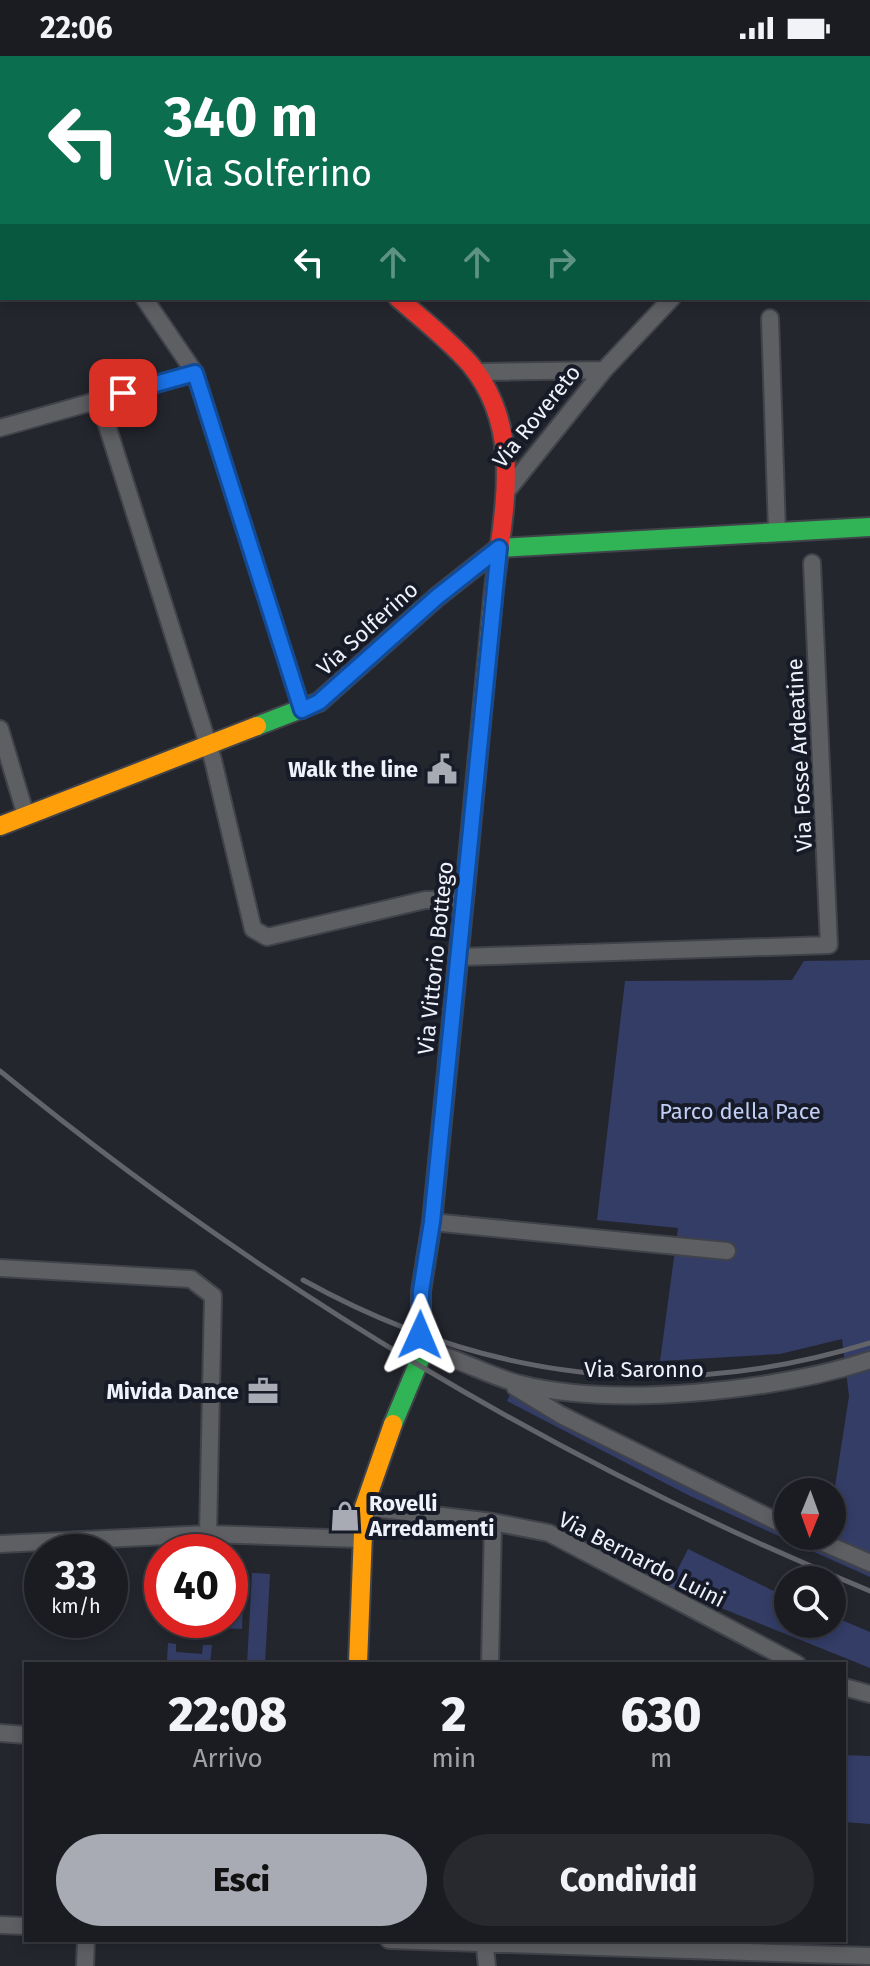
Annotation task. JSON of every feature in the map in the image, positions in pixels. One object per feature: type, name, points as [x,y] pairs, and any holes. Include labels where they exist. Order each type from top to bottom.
[{"type":"street","points":[[145,300],[195,373],[302,710]]},
{"type":"street","points":[[400,300],[479,372]]},
{"type":"street","name":"Via Rovereto","points":[[506,492],[604,370],[670,300]]},
{"type":"street","points":[[770,318],[777,531]]},
{"type":"street","name":"Via Rovereto","points":[[499,548],[508,450],[503,416],[479,372],[604,370]]},
{"type":"street","points":[[0,428],[195,373]]},
{"type":"street","points":[[99,400],[206,746],[213,760],[253,929],[267,937],[425,900],[465,900]]},
{"type":"street","points":[[499,548],[870,527]]},
{"type":"street","name":"Via Solferino","points":[[0,826],[319,702],[437,597],[499,548]]},
{"type":"street","name":"Via Vittorio Bottego","points":[[358,1662],[360,1539],[364,1507],[422,1350],[421,1291],[432,1222],[460,957],[499,548]]},
{"type":"street","name":"Via Fosse Ardeatine","points":[[460,957],[829,945],[812,563]]},
{"type":"street","points":[[0,729],[26,816]]},
{"type":"street","points":[[432,1222],[727,1251]]},
{"type":"street","points":[[0,1268],[191,1279],[213,1296],[208,1534]]},
{"type":"street","name":"Via Saronno","points":[[422,1350],[496,1376],[547,1389],[679,1394],[758,1384],[870,1360]]},
{"type":"street","points":[[496,1376],[561,1415],[774,1520]]},
{"type":"street","name":"Via Bernardo Luini","points":[[364,1507],[493,1522],[538,1530],[570,1541],[793,1662]]},
{"type":"street","points":[[490,1662],[493,1522]]},
{"type":"street","points":[[248,1535],[360,1539]]},
{"type":"street","points":[[0,1544],[144,1537]]},
{"type":"street","points":[[840,1550],[870,1563]]},
{"type":"street","points":[[846,1688],[870,1694]]},
{"type":"street","points":[[0,1733],[24,1735]]},
{"type":"street","points":[[0,1925],[24,1926]]},
{"type":"street","points":[[85,1966],[86,1942]]},
{"type":"street","points":[[487,1966],[484,1942],[683,1958],[816,1954],[870,1956]]},
{"type":"green space","name":"Parco della Pace","points":[[870,960],[870,1557],[846,1545],[846,1478],[836,1478],[849,1396],[842,1339],[780,1354],[660,1361],[678,1228],[597,1220],[625,981],[792,980],[804,961]]},
{"type":"green space","points":[[511,1393],[525,1404],[774,1529],[774,1534],[690,1496],[507,1401]]},
{"type":"green space","points":[[688,1549],[774,1591],[774,1629],[669,1587]]},
{"type":"green space","points":[[810,1550],[824,1550],[870,1568],[870,1577]]},
{"type":"green space","points":[[252,1573],[270,1574],[265,1662],[247,1662]]},
{"type":"green space","points":[[846,1622],[870,1632],[870,1668],[796,1638],[846,1638]]},
{"type":"green space","points":[[168,1643],[176,1644],[176,1652],[202,1654],[203,1645],[212,1645],[210,1662],[167,1660]]},
{"type":"green space","points":[[846,1755],[870,1756],[870,1824],[846,1822]]},
{"type":"railway","points":[[0,1071],[99,1150],[202,1225],[307,1296],[416,1363],[526,1427],[639,1486],[753,1541],[870,1591]]},
{"type":"railway","points":[[303,1280],[371,1314],[440,1341],[509,1360],[580,1372],[651,1376],[723,1373],[796,1362],[870,1343]]},
{"type":"traffic: fast","points":[[257,726],[319,702],[437,597],[499,548],[870,527]]},
{"type":"traffic: fast","points":[[393,1424],[421,1357],[421,1291],[432,1222],[465,890]]},
{"type":"traffic: slow","points":[[465,890],[493,599]]},
{"type":"traffic: slow","points":[[0,826],[257,726]]},
{"type":"traffic: slow","points":[[358,1662],[364,1507],[393,1424]]},
{"type":"traffic: jam","points":[[400,300],[470,364],[488,391],[499,418],[506,477],[493,599]]},
{"type":"place","name":"Walk the line","points":[[442,769]]},
{"type":"place","name":"Mivida Dance","points":[[263,1391]]},
{"type":"place","name":"Rovelli Arredamenti","points":[[345,1516]]},
{"type":"route","points":[[123,393],[195,373],[302,710],[319,702],[437,597],[499,548],[460,957],[432,1222],[421,1291],[420,1335]]}]
